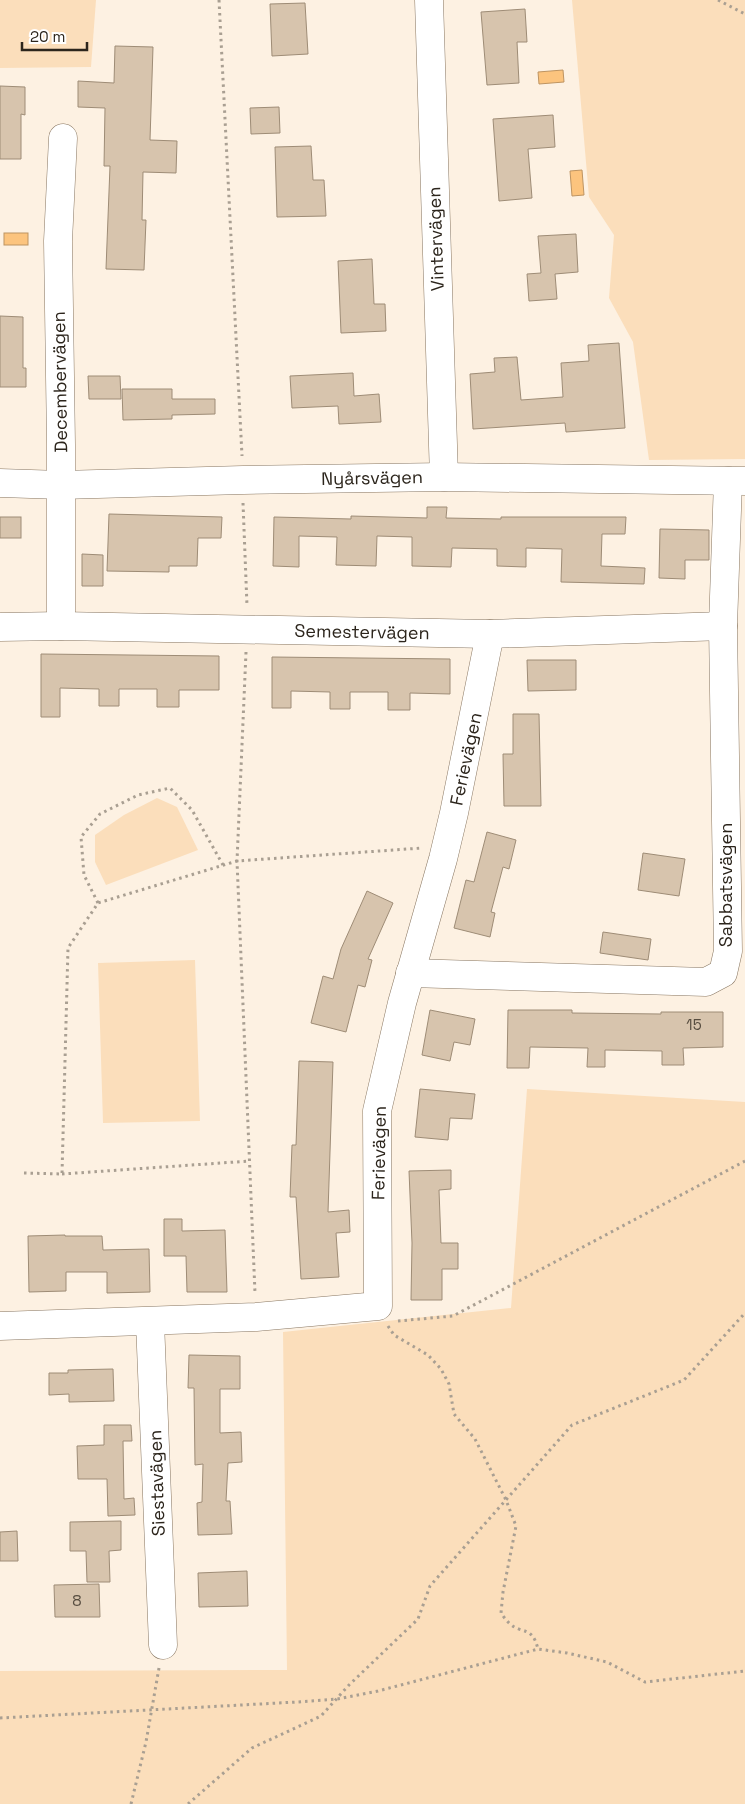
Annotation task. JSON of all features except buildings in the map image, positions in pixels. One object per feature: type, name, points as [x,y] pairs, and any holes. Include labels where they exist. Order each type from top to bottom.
[{"type":"street","name":"Vintervägen","points":[[428,0],[444,477]]},
{"type":"street","name":"Decembervägen","points":[[61,626],[58,240],[63,138]]},
{"type":"street","name":"Nyårsvägen","points":[[0,483],[61,485],[444,477],[736,481]]},
{"type":"street","name":"Sabbatsvägen","points":[[410,973],[706,982],[723,974],[728,952],[723,626],[736,481]]},
{"type":"street","name":"Semestervägen","points":[[0,628],[61,626],[490,634],[723,626]]},
{"type":"street","name":"Ferievägen","points":[[378,1306],[377,1111],[410,973],[446,847],[490,634]]},
{"type":"street","points":[[0,1326],[256,1317],[378,1306]]},
{"type":"street","name":"Siestavägen","points":[[150,1322],[163,1645]]},
{"type":"path","points":[[219,0],[243,480],[247,630],[237,861],[256,1317]]},
{"type":"path","points":[[718,0],[745,14]]},
{"type":"path","points":[[98,903],[84,875],[81,837],[100,814],[138,795],[170,788],[192,810],[223,865]]},
{"type":"path","points":[[62,1174],[68,948],[98,903],[237,861],[446,847]]},
{"type":"path","points":[[24,1173],[62,1174],[250,1161]]},
{"type":"path","points":[[378,1306],[397,1321],[453,1316],[745,1161]]},
{"type":"path","points":[[378,1306],[379,1312],[394,1335],[428,1354],[441,1369],[449,1384],[454,1414],[475,1439],[506,1500],[516,1526],[503,1592],[501,1613],[510,1624],[527,1630],[536,1638],[538,1649]]},
{"type":"path","points":[[188,1804],[252,1748],[322,1716],[349,1685],[418,1619],[430,1586],[572,1424],[684,1380],[745,1313]]},
{"type":"path","points":[[131,1804],[152,1710],[163,1645]]},
{"type":"path","points":[[0,1718],[337,1699],[378,1691],[538,1649],[607,1662],[645,1682],[745,1671]]},
{"type":"shaded area","points":[[0,0],[96,0],[91,67],[0,68]]},
{"type":"shaded area","points":[[572,0],[745,0],[745,459],[649,460],[633,342],[609,298],[614,235],[589,197]]},
{"type":"shaded area","points":[[563,70],[564,82],[539,84],[538,72]]},
{"type":"shaded area","points":[[582,170],[584,195],[572,196],[570,171]]},
{"type":"shaded area","points":[[4,233],[28,233],[28,245],[4,245]]},
{"type":"shaded area","points":[[157,798],[177,807],[198,850],[106,885],[95,862],[95,835],[124,815]]},
{"type":"shaded area","points":[[195,960],[200,1121],[103,1123],[98,963]]},
{"type":"shaded area","points":[[527,1089],[745,1102],[745,1804],[0,1804],[0,1671],[287,1670],[283,1332],[511,1308]]}]
